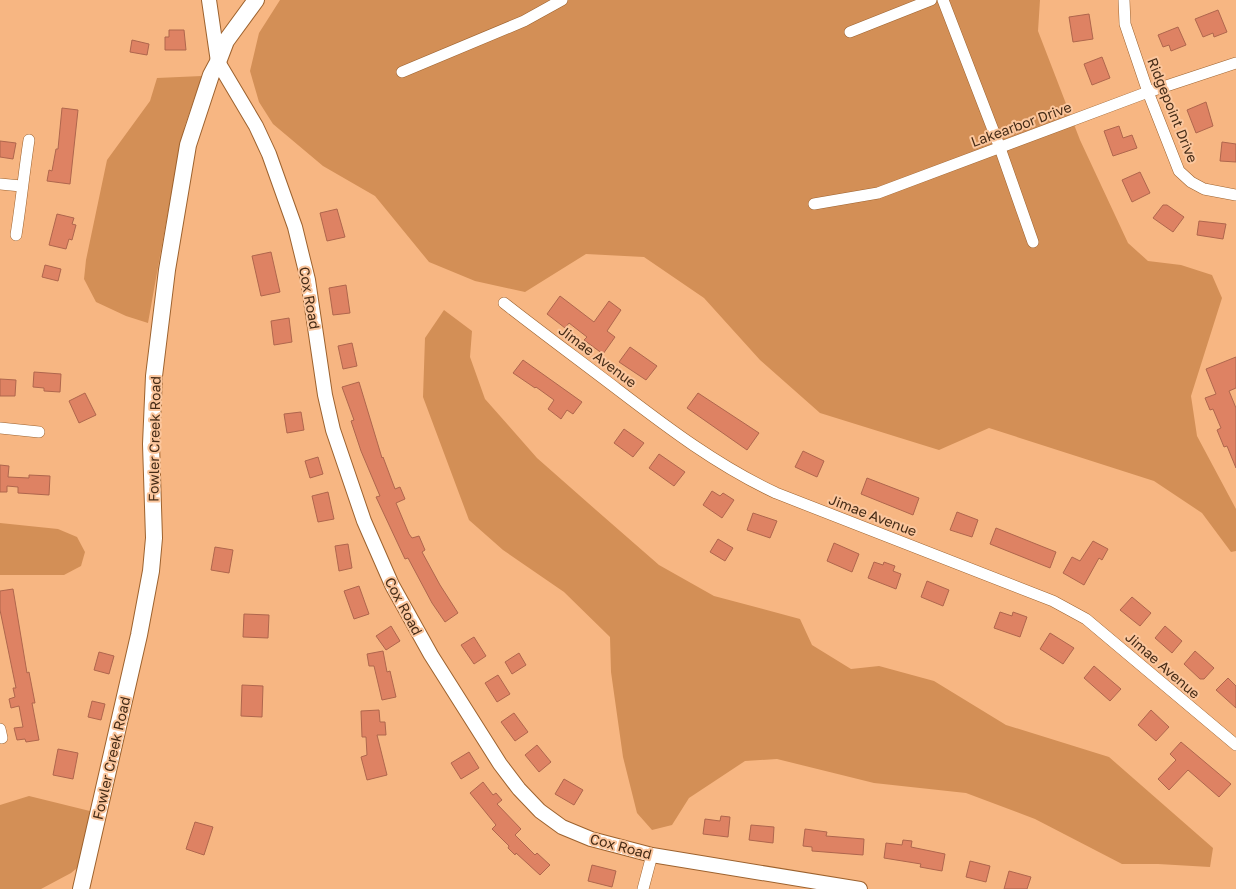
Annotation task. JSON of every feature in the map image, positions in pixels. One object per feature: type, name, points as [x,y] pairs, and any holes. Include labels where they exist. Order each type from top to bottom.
[{"type":"main road","name":"Fowler Creek Road","points":[[81,889],[148,591],[154,538],[151,444],[154,376],[159,326],[188,145],[211,75],[226,41],[256,0]]},
{"type":"street","points":[[209,0],[218,62]]},
{"type":"street","points":[[402,72],[524,21],[562,0]]},
{"type":"street","points":[[850,32],[931,0]]},
{"type":"street","points":[[943,0],[1000,148],[1033,242]]},
{"type":"street","name":"Ridgepoint Drive","points":[[1124,0],[1125,24],[1148,92],[1179,171],[1191,182],[1204,189],[1236,195]]},
{"type":"street","name":"Cox Road","points":[[218,62],[258,130],[295,227],[308,280],[325,395],[333,430],[364,521],[392,585],[431,656],[500,764],[519,789],[540,811],[562,827],[590,839],[652,855],[860,889]]},
{"type":"street","name":"Lakearbor Drive","points":[[814,204],[878,193],[1148,92],[1236,63]]},
{"type":"street","points":[[16,235],[22,201],[21,186],[29,140]]},
{"type":"street","points":[[0,184],[21,186]]},
{"type":"street","name":"Jimae Avenue","points":[[504,303],[680,438],[753,482],[776,493],[1053,601],[1086,619],[1236,745]]},
{"type":"street","points":[[0,428],[39,432]]},
{"type":"street","points":[[643,889],[652,855]]},
{"type":"shaded area","points":[[280,0],[1040,0],[1038,31],[1080,140],[1128,243],[1148,261],[1181,265],[1212,275],[1222,298],[1191,396],[1197,436],[1236,509],[1236,551],[1231,552],[1202,513],[1154,481],[989,428],[939,450],[820,413],[760,360],[704,298],[644,257],[586,254],[525,292],[475,281],[429,262],[375,196],[323,166],[273,124],[259,102],[250,71],[259,33]]},
{"type":"shaded area","points":[[202,76],[185,125],[148,323],[126,316],[96,302],[84,279],[86,260],[107,160],[150,101],[157,78]]},
{"type":"shaded area","points":[[444,310],[472,331],[470,357],[485,399],[537,458],[659,565],[714,596],[800,619],[812,645],[851,669],[879,666],[934,681],[1006,725],[1109,757],[1213,848],[1210,867],[1158,864],[1122,864],[1035,819],[966,793],[874,783],[777,759],[745,761],[689,798],[672,825],[652,830],[637,813],[623,757],[611,672],[610,637],[564,592],[503,550],[469,520],[423,397],[425,338]]},
{"type":"shaded area","points":[[0,523],[58,529],[77,537],[85,552],[81,566],[64,575],[0,575]]},
{"type":"shaded area","points":[[29,796],[98,813],[88,859],[71,873],[41,889],[0,889],[0,805]]},
{"type":"building","points":[[1218,10],[1227,32],[1214,37],[1213,33],[1203,37],[1195,19]]},
{"type":"building","points":[[1089,14],[1093,39],[1073,42],[1069,17]]},
{"type":"building","points":[[1178,27],[1186,45],[1171,51],[1169,45],[1163,47],[1158,35]]},
{"type":"building","points":[[169,30],[184,30],[186,50],[165,50],[165,37],[169,37]]},
{"type":"building","points":[[132,40],[149,44],[147,55],[130,52]]},
{"type":"building","points":[[1102,57],[1110,78],[1092,85],[1084,64]]},
{"type":"building","points":[[1206,102],[1213,126],[1196,133],[1187,110]]},
{"type":"building","points":[[62,108],[78,110],[70,184],[47,181],[49,170],[52,171],[56,149],[58,149]]},
{"type":"building","points":[[1119,126],[1123,138],[1132,135],[1137,148],[1113,156],[1104,131]]},
{"type":"building","points":[[0,141],[16,143],[13,159],[0,157]]},
{"type":"building","points":[[1222,142],[1236,144],[1236,162],[1220,161]]},
{"type":"building","points":[[1140,172],[1150,193],[1132,202],[1122,180]]},
{"type":"building","points":[[1163,205],[1167,205],[1184,217],[1173,232],[1153,218]]},
{"type":"building","points":[[337,209],[345,237],[327,241],[320,213]]},
{"type":"building","points":[[57,214],[74,218],[72,224],[76,225],[72,240],[69,239],[66,249],[49,245]]},
{"type":"building","points":[[1199,221],[1226,224],[1223,239],[1197,235]]},
{"type":"building","points":[[271,252],[280,292],[261,296],[252,256]]},
{"type":"building","points":[[45,265],[61,269],[58,281],[42,277]]},
{"type":"building","points":[[346,285],[350,313],[333,315],[329,288]]},
{"type":"building","points":[[560,296],[594,322],[609,301],[621,310],[607,331],[615,337],[603,354],[584,340],[587,337],[569,323],[565,328],[547,314]]},
{"type":"building","points":[[289,318],[292,342],[274,345],[271,321]]},
{"type":"building","points":[[352,343],[357,366],[343,369],[338,346]]},
{"type":"building","points":[[630,347],[657,366],[646,380],[619,362]]},
{"type":"building","points":[[1236,357],[1236,388],[1229,391],[1236,408],[1236,468],[1227,446],[1224,447],[1217,430],[1221,428],[1213,409],[1210,410],[1205,398],[1216,394],[1206,369]]},
{"type":"building","points":[[523,360],[582,402],[573,414],[567,410],[561,419],[548,409],[554,400],[513,373]]},
{"type":"building","points":[[34,372],[61,374],[60,392],[44,391],[44,388],[33,387]]},
{"type":"building","points":[[0,379],[16,380],[15,396],[0,396]]},
{"type":"building","points":[[359,382],[382,458],[383,457],[395,489],[400,487],[405,499],[396,503],[409,534],[412,538],[419,536],[425,550],[422,552],[440,585],[458,613],[445,622],[432,603],[408,558],[405,559],[376,497],[380,496],[361,451],[351,421],[354,420],[342,387]]},
{"type":"building","points":[[85,393],[96,415],[79,423],[69,401]]},
{"type":"building","points":[[698,393],[759,433],[747,450],[687,408]]},
{"type":"building","points":[[301,412],[304,430],[287,433],[284,414]]},
{"type":"building","points":[[624,429],[644,443],[633,457],[614,443]]},
{"type":"building","points":[[803,451],[824,461],[817,477],[795,467]]},
{"type":"building","points":[[659,454],[685,472],[674,486],[649,468]]},
{"type":"building","points":[[318,457],[323,474],[310,478],[305,461]]},
{"type":"building","points":[[0,465],[9,466],[8,477],[29,478],[29,475],[50,476],[49,495],[18,493],[18,487],[7,486],[7,492],[0,492]]},
{"type":"building","points":[[867,478],[919,498],[913,515],[861,494]]},
{"type":"building","points":[[712,491],[720,496],[723,493],[734,500],[722,518],[703,505]]},
{"type":"building","points":[[328,492],[334,519],[318,522],[312,496]]},
{"type":"building","points":[[957,512],[978,520],[972,537],[950,530]]},
{"type":"building","points":[[753,513],[777,521],[770,538],[747,530]]},
{"type":"building","points":[[996,528],[1056,552],[1050,568],[990,544]]},
{"type":"building","points":[[718,539],[733,548],[725,561],[710,552]]},
{"type":"building","points":[[1093,541],[1108,549],[1102,560],[1099,558],[1084,585],[1063,573],[1072,557],[1080,561]]},
{"type":"building","points":[[834,543],[859,554],[852,572],[827,561]]},
{"type":"building","points":[[348,544],[352,568],[339,571],[335,546]]},
{"type":"building","points":[[215,547],[233,550],[229,573],[211,570]]},
{"type":"building","points":[[874,562],[883,565],[884,562],[895,566],[893,571],[901,574],[896,589],[868,578]]},
{"type":"building","points":[[927,581],[949,590],[943,606],[921,597]]},
{"type":"building","points":[[359,586],[369,614],[354,619],[344,591]]},
{"type":"building","points":[[13,589],[27,673],[29,672],[35,703],[32,703],[39,740],[26,742],[25,739],[17,740],[14,728],[23,727],[19,706],[11,708],[9,699],[15,697],[13,688],[16,688],[0,610],[0,591]]},
{"type":"building","points":[[1132,597],[1151,613],[1140,626],[1120,610]]},
{"type":"building","points":[[1000,612],[1012,616],[1013,612],[1027,617],[1020,637],[994,628]]},
{"type":"building","points":[[244,614],[269,615],[268,638],[243,637]]},
{"type":"building","points":[[391,626],[400,641],[386,650],[376,636]]},
{"type":"building","points":[[1165,626],[1182,641],[1172,653],[1155,638]]},
{"type":"building","points":[[1050,633],[1074,648],[1063,664],[1040,649]]},
{"type":"building","points":[[474,637],[486,656],[474,664],[461,645]]},
{"type":"building","points":[[383,651],[387,672],[390,671],[396,697],[382,700],[374,666],[369,666],[367,654]]},
{"type":"building","points":[[1195,651],[1214,668],[1204,679],[1200,679],[1184,664]]},
{"type":"building","points":[[99,652],[114,656],[109,674],[94,670]]},
{"type":"building","points":[[519,653],[526,665],[512,674],[505,662]]},
{"type":"building","points":[[1094,666],[1121,689],[1110,701],[1084,678]]},
{"type":"building","points":[[498,675],[510,694],[497,702],[485,683]]},
{"type":"building","points":[[1228,678],[1236,686],[1236,708],[1216,690]]},
{"type":"building","points":[[242,685],[263,686],[262,717],[241,716]]},
{"type":"building","points":[[92,701],[105,704],[101,720],[88,717]]},
{"type":"building","points":[[379,710],[380,722],[385,722],[386,735],[377,735],[387,775],[367,780],[361,757],[367,755],[366,737],[362,737],[361,711]]},
{"type":"building","points":[[1151,710],[1169,727],[1156,741],[1138,725]]},
{"type":"building","points":[[514,713],[528,732],[515,741],[501,722]]},
{"type":"building","points":[[1181,742],[1231,784],[1219,797],[1188,770],[1169,790],[1158,779],[1176,760],[1170,754]]},
{"type":"building","points":[[537,745],[551,762],[539,772],[525,755]]},
{"type":"building","points":[[58,749],[78,753],[73,779],[53,775]]},
{"type":"building","points":[[469,752],[479,768],[461,779],[451,763]]},
{"type":"building","points":[[564,779],[583,790],[574,805],[555,794]]},
{"type":"building","points":[[483,782],[493,795],[496,793],[502,800],[497,804],[521,829],[515,835],[535,855],[537,853],[550,865],[540,875],[516,853],[515,855],[508,848],[509,846],[492,829],[496,825],[470,793]]},
{"type":"building","points":[[721,816],[730,817],[728,837],[703,834],[705,819],[720,821]]},
{"type":"building","points":[[195,822],[213,827],[204,855],[186,849]]},
{"type":"building","points":[[751,825],[774,827],[773,843],[749,840]]},
{"type":"building","points":[[805,829],[827,832],[826,836],[864,839],[863,855],[812,851],[812,847],[803,846]]},
{"type":"building","points":[[903,840],[912,841],[911,847],[945,854],[942,871],[920,867],[921,864],[884,858],[886,843],[902,845]]},
{"type":"building","points":[[970,861],[990,866],[986,882],[966,877]]},
{"type":"building","points":[[592,865],[616,871],[612,887],[588,881]]},
{"type":"building","points":[[1009,871],[1031,877],[1027,889],[1004,889]]}]
